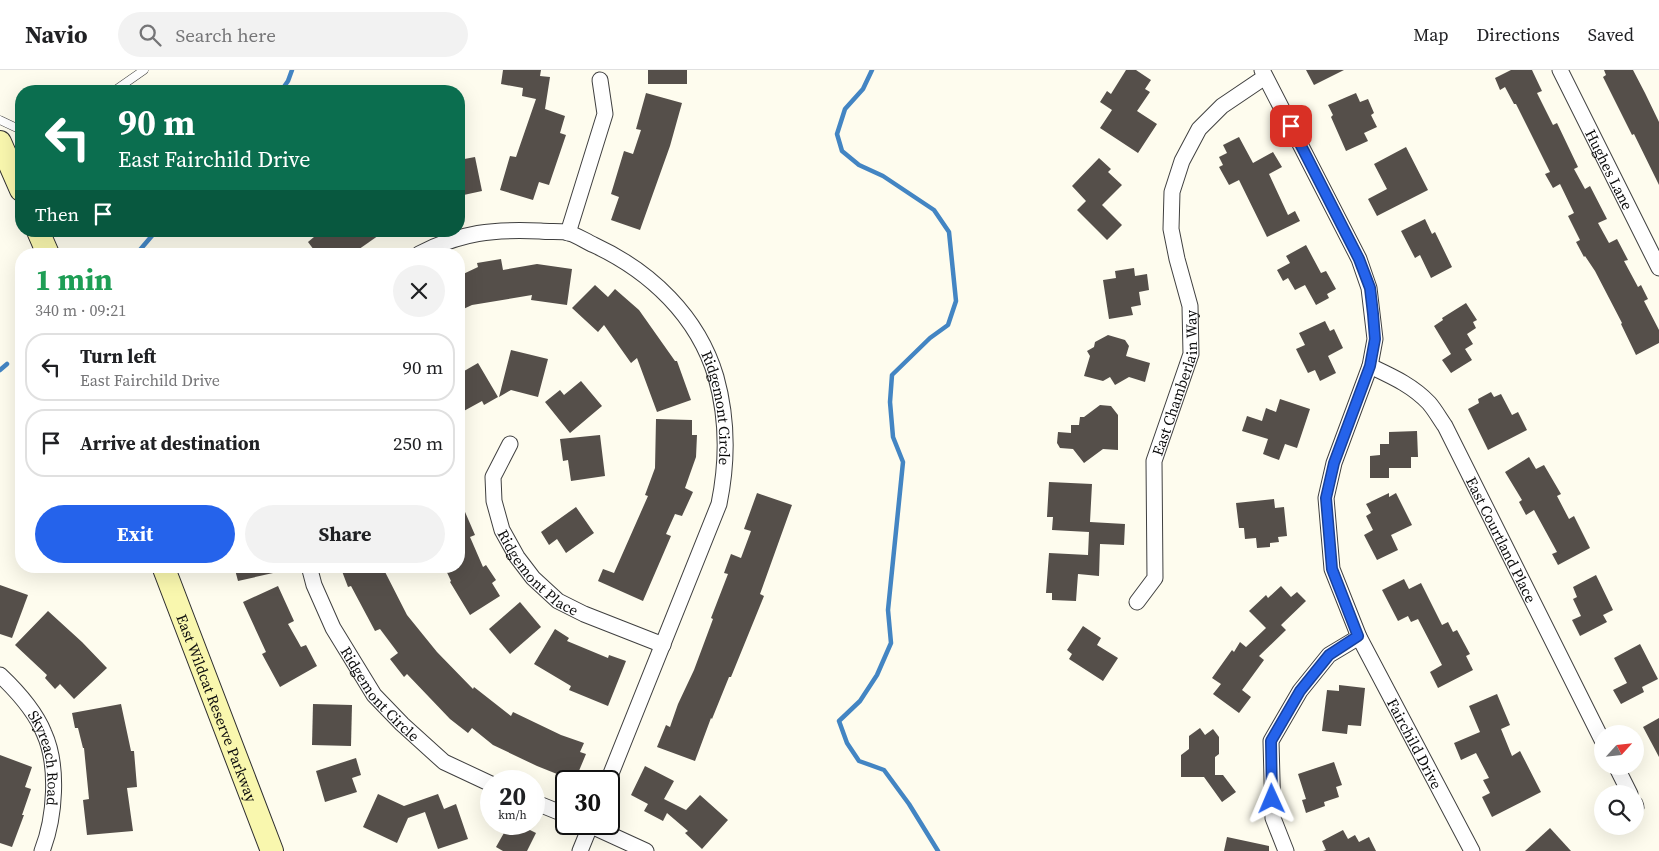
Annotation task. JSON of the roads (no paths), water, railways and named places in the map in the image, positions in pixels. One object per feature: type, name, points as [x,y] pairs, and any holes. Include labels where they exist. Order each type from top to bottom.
[{"type":"main road","points":[[0,142],[15,176]]},
{"type":"main road","name":"East Wildcat Reserve Parkway","points":[[166,573],[272,851]]},
{"type":"street","name":"Hughes Lane","points":[[1560,70],[1659,268]]},
{"type":"street","name":"Fairchild Drive","points":[[1263,73],[1359,259],[1370,288],[1375,339],[1370,366],[1334,463],[1326,498],[1332,569],[1358,636],[1472,851]]},
{"type":"street","name":"East Chamberlain Way","points":[[1137,602],[1155,578],[1154,460],[1191,354],[1190,306],[1171,229],[1172,192],[1182,161],[1199,129],[1222,106],[1263,73]]},
{"type":"street","points":[[568,233],[605,114],[600,80]]},
{"type":"street","name":"Ridgemont Circle","points":[[465,236],[510,230],[568,233],[602,248],[639,270],[666,293],[686,318],[705,348],[716,376],[724,410],[726,444],[725,474],[719,504],[612,770]]},
{"type":"street","name":"Ridgemont Circle","points":[[430,248],[442,242],[460,237]]},
{"type":"street","name":"East Courtland Place","points":[[1370,366],[1400,380],[1410,387],[1430,404],[1445,426],[1594,725]]},
{"type":"street","name":"Ridgemont Place","points":[[510,444],[493,477],[494,501],[502,530],[517,557],[534,578],[558,602],[663,645]]},
{"type":"street","name":"Ridgemont Circle","points":[[311,573],[314,585],[333,628],[374,695],[402,724],[444,762],[480,779]]},
{"type":"street","points":[[1286,851],[1273,818],[1271,741],[1300,691],[1329,655],[1358,636]]},
{"type":"street","name":"Skyreach Road","points":[[0,675],[24,699],[45,734],[47,742],[53,769],[54,804],[42,851]]},
{"type":"street","points":[[580,851],[586,835]]},
{"type":"street","points":[[613,835],[646,851]]},
{"type":"lane","points":[[123,85],[144,70]]},
{"type":"lane","points":[[0,120],[15,127]]},
{"type":"waterway","points":[[285,85],[292,70]]},
{"type":"waterway","points":[[872,70],[863,89],[845,109],[837,134],[842,151],[859,165],[883,176],[934,210],[949,232],[956,301],[948,325],[930,338],[892,375],[890,402],[893,437],[903,462],[888,610],[891,643],[877,675],[860,701],[839,721],[847,743],[859,761],[884,770],[909,804],[938,851]]},
{"type":"waterway","points":[[142,248],[151,237]]},
{"type":"waterway","points":[[0,370],[7,364]]}]
